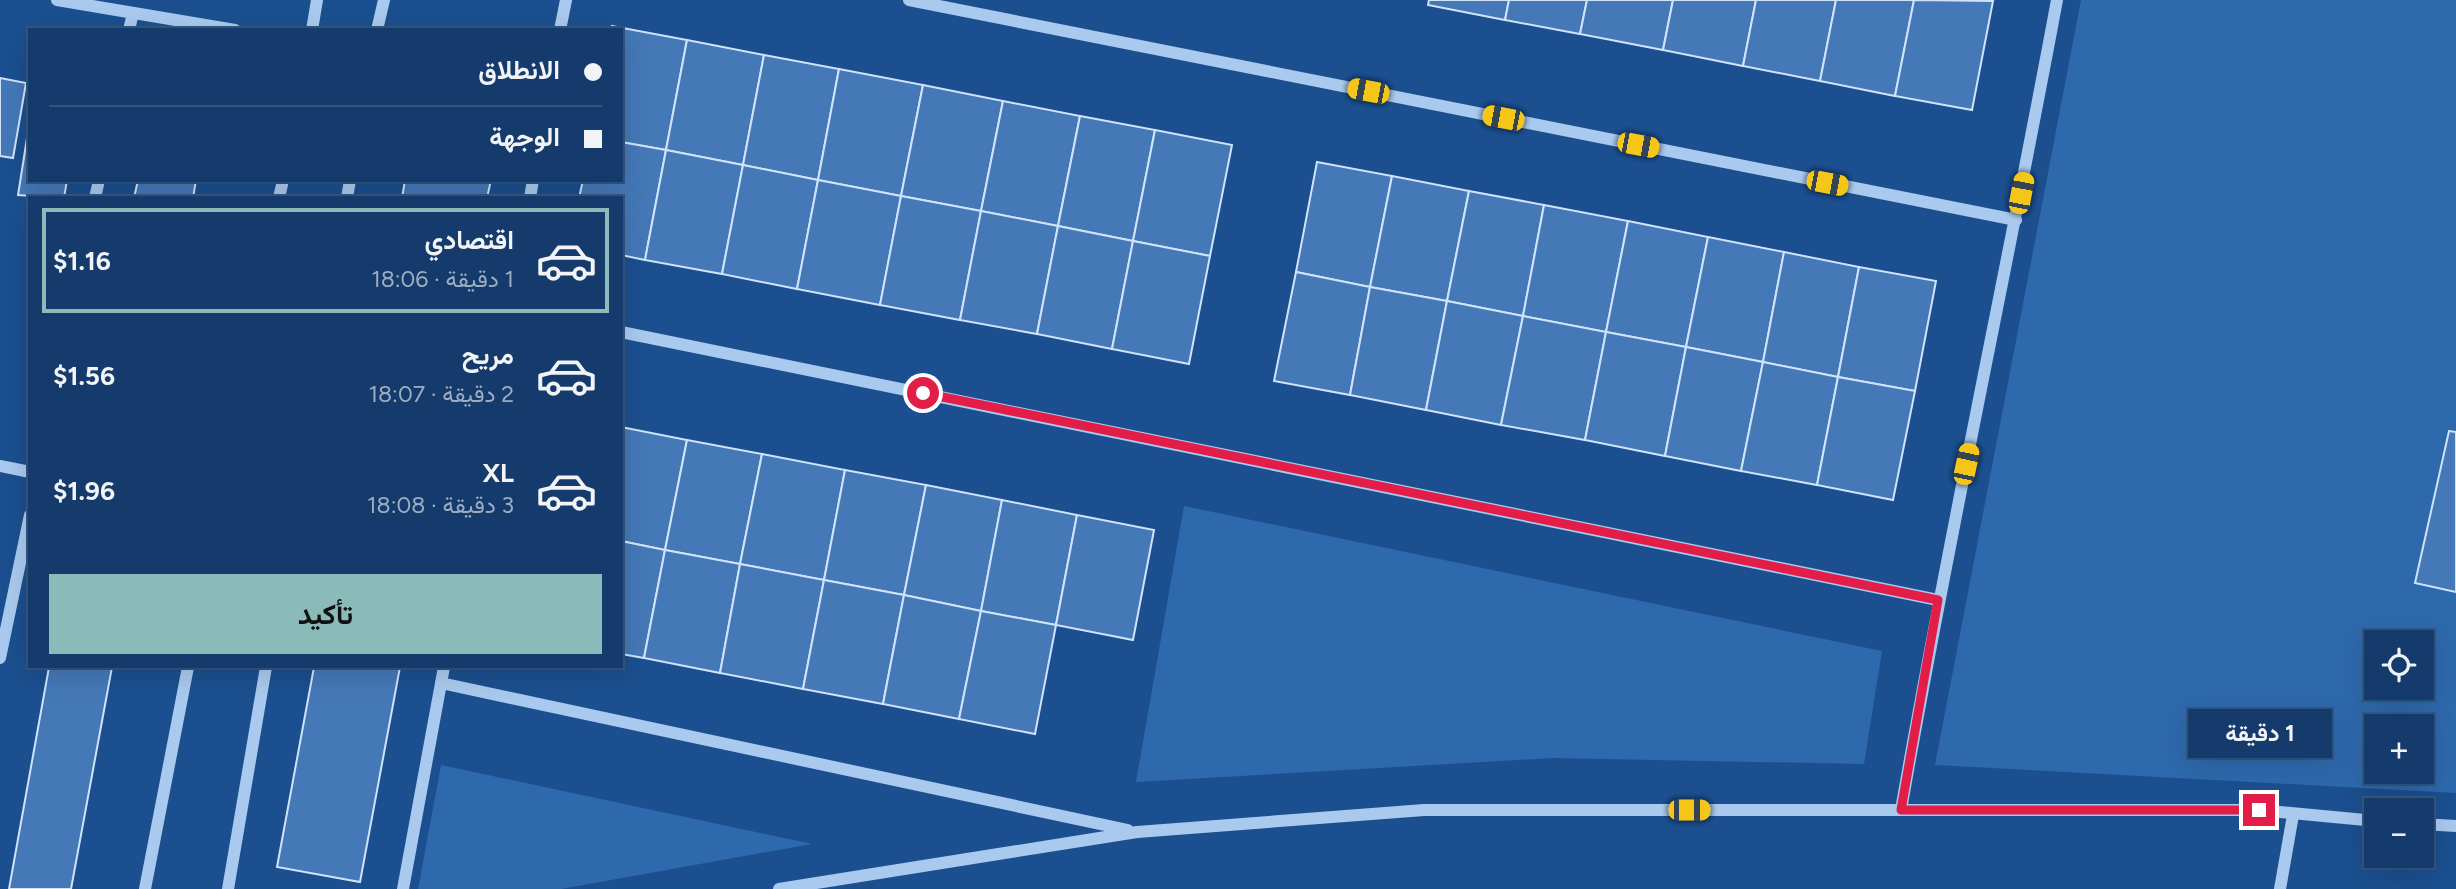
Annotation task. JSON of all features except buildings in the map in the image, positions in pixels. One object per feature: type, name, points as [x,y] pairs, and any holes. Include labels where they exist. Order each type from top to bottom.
[{"type":"street","points":[[57,0],[223,28]]},
{"type":"street","points":[[312,28],[317,0]]},
{"type":"street","points":[[377,28],[384,0]]},
{"type":"street","points":[[560,28],[566,0]]},
{"type":"street","points":[[909,0],[2016,220]]},
{"type":"street","points":[[1901,810],[1938,600],[2016,220],[2057,0]]},
{"type":"street","points":[[130,28],[133,13]]},
{"type":"street","points":[[623,332],[1938,600]]},
{"type":"street","points":[[0,467],[28,472]]},
{"type":"street","points":[[0,658],[28,525]]},
{"type":"street","points":[[145,889],[188,668]]},
{"type":"street","points":[[228,889],[266,668]]},
{"type":"street","points":[[403,889],[444,668]]},
{"type":"street","points":[[441,683],[1137,832]]},
{"type":"street","points":[[779,889],[1137,832],[1424,810],[2259,810],[2364,820]]},
{"type":"street","points":[[2280,889],[2292,814]]},
{"type":"street","points":[[2434,825],[2456,826]]},
{"type":"shaded area","points":[[2081,0],[2456,0],[2456,793],[1935,765]]},
{"type":"shaded area","points":[[1184,506],[1882,651],[1864,764],[1553,758],[1136,782]]},
{"type":"shaded area","points":[[441,765],[812,844],[561,889],[418,889]]},
{"type":"route","points":[[923,393],[1938,600],[1901,810],[2259,810]]}]
